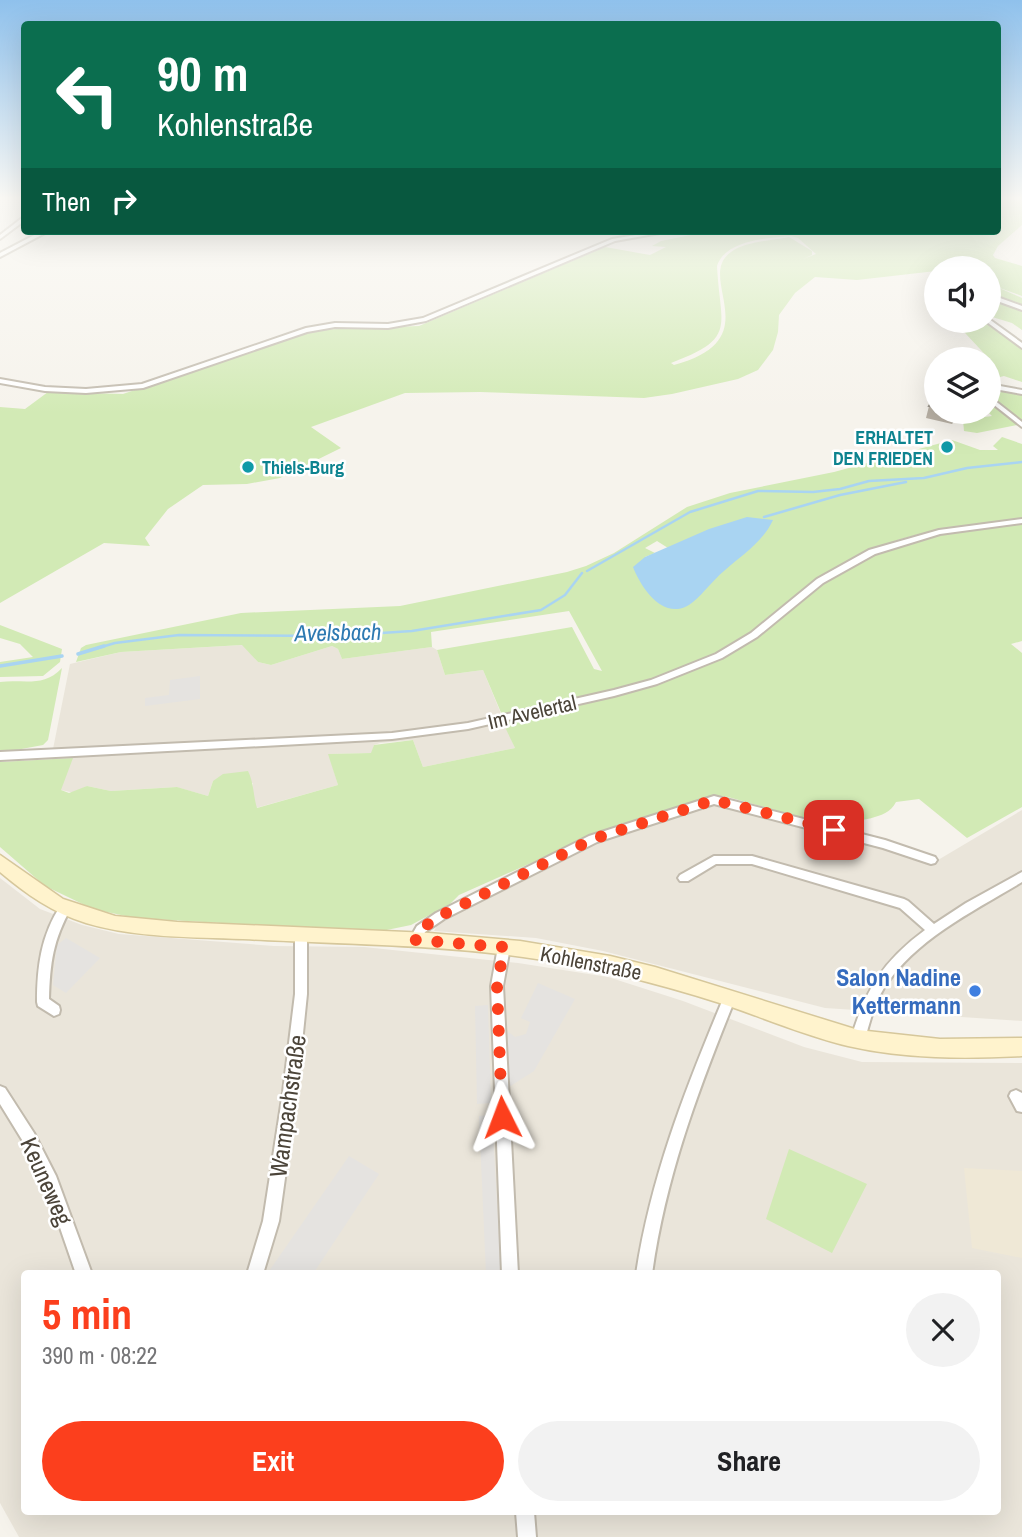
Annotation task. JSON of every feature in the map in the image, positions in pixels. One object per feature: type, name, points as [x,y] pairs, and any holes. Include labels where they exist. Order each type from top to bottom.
[{"type":"main road","name":"Kohlenstraße","points":[[0,862],[26,886],[65,908],[102,920],[147,929],[415,940],[504,947],[611,964],[858,1039],[906,1046],[1022,1047]]},
{"type":"street","points":[[0,381],[45,389],[86,391],[143,386],[306,330],[335,325],[387,326],[424,320],[543,270]]},
{"type":"street","points":[[1001,300],[1022,308]]},
{"type":"street","points":[[1001,330],[1022,346]]},
{"type":"street","points":[[1001,388],[1022,392]]},
{"type":"street","points":[[1001,408],[1022,425]]},
{"type":"street","name":"Im Avelertal","points":[[0,756],[392,736],[468,726],[614,693],[665,678],[719,656],[754,635],[820,581],[872,552],[939,532],[1022,521]]},
{"type":"street","points":[[415,940],[421,929],[440,916],[593,839],[714,800],[886,844],[931,860]]},
{"type":"street","points":[[684,878],[714,860],[752,860],[904,904],[932,929]]},
{"type":"street","points":[[858,1039],[862,1016],[894,966],[932,929],[1022,876]]},
{"type":"street","points":[[54,1010],[43,1002],[43,979],[51,928],[65,908]]},
{"type":"street","name":"Wampachstraße","points":[[256,1270],[271,1221],[290,1092],[301,995],[301,935]]},
{"type":"street","points":[[504,947],[497,986],[510,1270]]},
{"type":"street","points":[[644,1270],[647,1243],[674,1136],[729,999]]},
{"type":"street","name":"Keuneweg","points":[[0,1092],[29,1138],[51,1181],[83,1270]]},
{"type":"street","points":[[525,1515],[527,1537]]},
{"type":"shaded area","points":[[243,645],[258,662],[271,665],[332,646],[338,649],[342,659],[432,647],[437,650],[445,675],[483,670],[515,748],[423,767],[413,740],[380,743],[374,745],[372,753],[329,754],[338,785],[256,808],[251,794],[253,783],[213,781],[208,796],[176,787],[111,791],[87,786],[75,793],[61,790],[52,759],[48,759],[53,749],[70,664],[121,652]]},
{"type":"shaded area","points":[[200,676],[200,699],[145,706],[145,698],[169,695],[170,680]]},
{"type":"shaded area","points":[[714,800],[938,860],[1022,810],[1022,1021],[825,1008],[603,951],[536,938],[434,931],[441,918],[593,839]]},
{"type":"shaded area","points":[[0,878],[40,909],[82,925],[119,934],[274,946],[364,947],[518,963],[608,977],[683,1001],[804,1047],[862,1062],[1022,1063],[1022,1537],[19,1537],[0,1503]]},
{"type":"shaded area","points":[[66,938],[100,958],[66,993],[53,985],[57,945]]},
{"type":"shaded area","points":[[538,983],[575,999],[534,1071],[509,1087],[506,1030],[515,1037],[526,1034],[530,1022],[521,1018]]},
{"type":"shaded area","points":[[488,1005],[491,1103],[477,1104],[475,1006]]},
{"type":"shaded area","points":[[492,1115],[501,1270],[486,1270],[479,1116]]},
{"type":"shaded area","points":[[349,1156],[379,1174],[316,1270],[270,1270]]},
{"type":"shaded area","points":[[964,1168],[1022,1171],[1022,1258],[972,1248]]},
{"type":"green space","points":[[551,270],[717,270],[721,317],[716,337],[707,346],[671,363],[674,365],[703,354],[719,340],[725,325],[721,270],[924,270],[924,272],[857,280],[815,277],[795,293],[779,315],[773,350],[758,370],[738,379],[644,398],[480,392],[405,393],[311,427],[341,448],[280,478],[247,484],[203,485],[168,509],[145,538],[150,546],[104,543],[0,603],[0,407],[25,409],[48,392],[123,394],[312,330],[419,326]]},
{"type":"green space","points":[[1001,270],[1022,270],[1022,296],[1001,288]]},
{"type":"green space","points":[[1001,289],[1022,298],[1022,307],[1001,299]]},
{"type":"green space","points":[[1001,302],[1022,309],[1022,330],[1001,320]]},
{"type":"green space","points":[[1001,332],[1022,348],[1022,382],[1001,377],[1001,347],[978,347],[965,333]]},
{"type":"green space","points":[[1001,389],[1022,393],[1022,423],[1001,406]]},
{"type":"green space","points":[[1001,411],[1017,425],[977,433],[964,431],[963,424],[1001,424]]},
{"type":"green space","points":[[1002,437],[1022,444],[1022,520],[948,528],[900,539],[854,558],[833,571],[885,550],[942,534],[1022,524],[1022,641],[1011,644],[1022,653],[1022,807],[967,838],[919,799],[896,802],[885,813],[839,828],[717,796],[601,832],[459,895],[450,904],[411,925],[377,932],[135,918],[93,909],[45,886],[0,847],[0,762],[73,758],[61,790],[69,793],[87,786],[111,791],[177,787],[208,796],[213,781],[223,774],[248,771],[257,808],[338,785],[328,754],[371,753],[374,745],[413,740],[423,767],[515,748],[503,723],[595,701],[586,695],[502,715],[483,670],[445,675],[437,650],[572,627],[594,669],[602,671],[569,611],[431,632],[432,647],[342,659],[338,649],[332,646],[271,665],[258,662],[242,645],[121,652],[76,662],[81,648],[86,645],[241,613],[400,606],[567,572],[614,553],[687,507],[730,493],[834,472],[952,440],[980,450],[998,450],[993,446]],"holes":[[[657,541],[668,548],[683,542],[714,579],[690,604],[645,557],[655,553],[645,548]]]},
{"type":"green space","points":[[0,625],[62,649],[60,662],[43,676],[0,677],[0,662],[33,657],[20,644],[0,638]]},
{"type":"green space","points":[[62,668],[48,740],[43,745],[0,753],[0,682],[40,680]]},
{"type":"green space","points":[[789,1149],[867,1184],[832,1253],[766,1219]]},
{"type":"water","points":[[747,517],[773,520],[758,542],[693,602],[683,608],[665,607],[642,585],[633,567],[645,557],[709,529]]},
{"type":"waterway","name":"Avelsbach","points":[[587,571],[690,512],[758,491],[813,492],[840,489],[869,481],[924,478],[967,468],[1022,462]]},
{"type":"waterway","name":"Avelsbach","points":[[764,517],[840,495],[906,482]]},
{"type":"waterway","name":"Avelsbach","points":[[98,648],[115,643],[179,635],[335,636],[412,631],[541,610],[565,595],[582,573]]},
{"type":"waterway","name":"Avelsbach","points":[[78,654],[104,646]]},
{"type":"waterway","name":"Avelsbach","points":[[0,666],[62,656]]},
{"type":"place","name":"ERHALTET DEN FRIEDEN","points":[[947,447]]},
{"type":"place","name":"Thiels-Burg","points":[[248,467]]},
{"type":"place","name":"Salon Nadine Kettermann","points":[[975,991]]},
{"type":"route","points":[[502,1117],[497,986],[504,947],[415,940],[421,929],[440,916],[593,839],[714,800],[834,830]]}]
